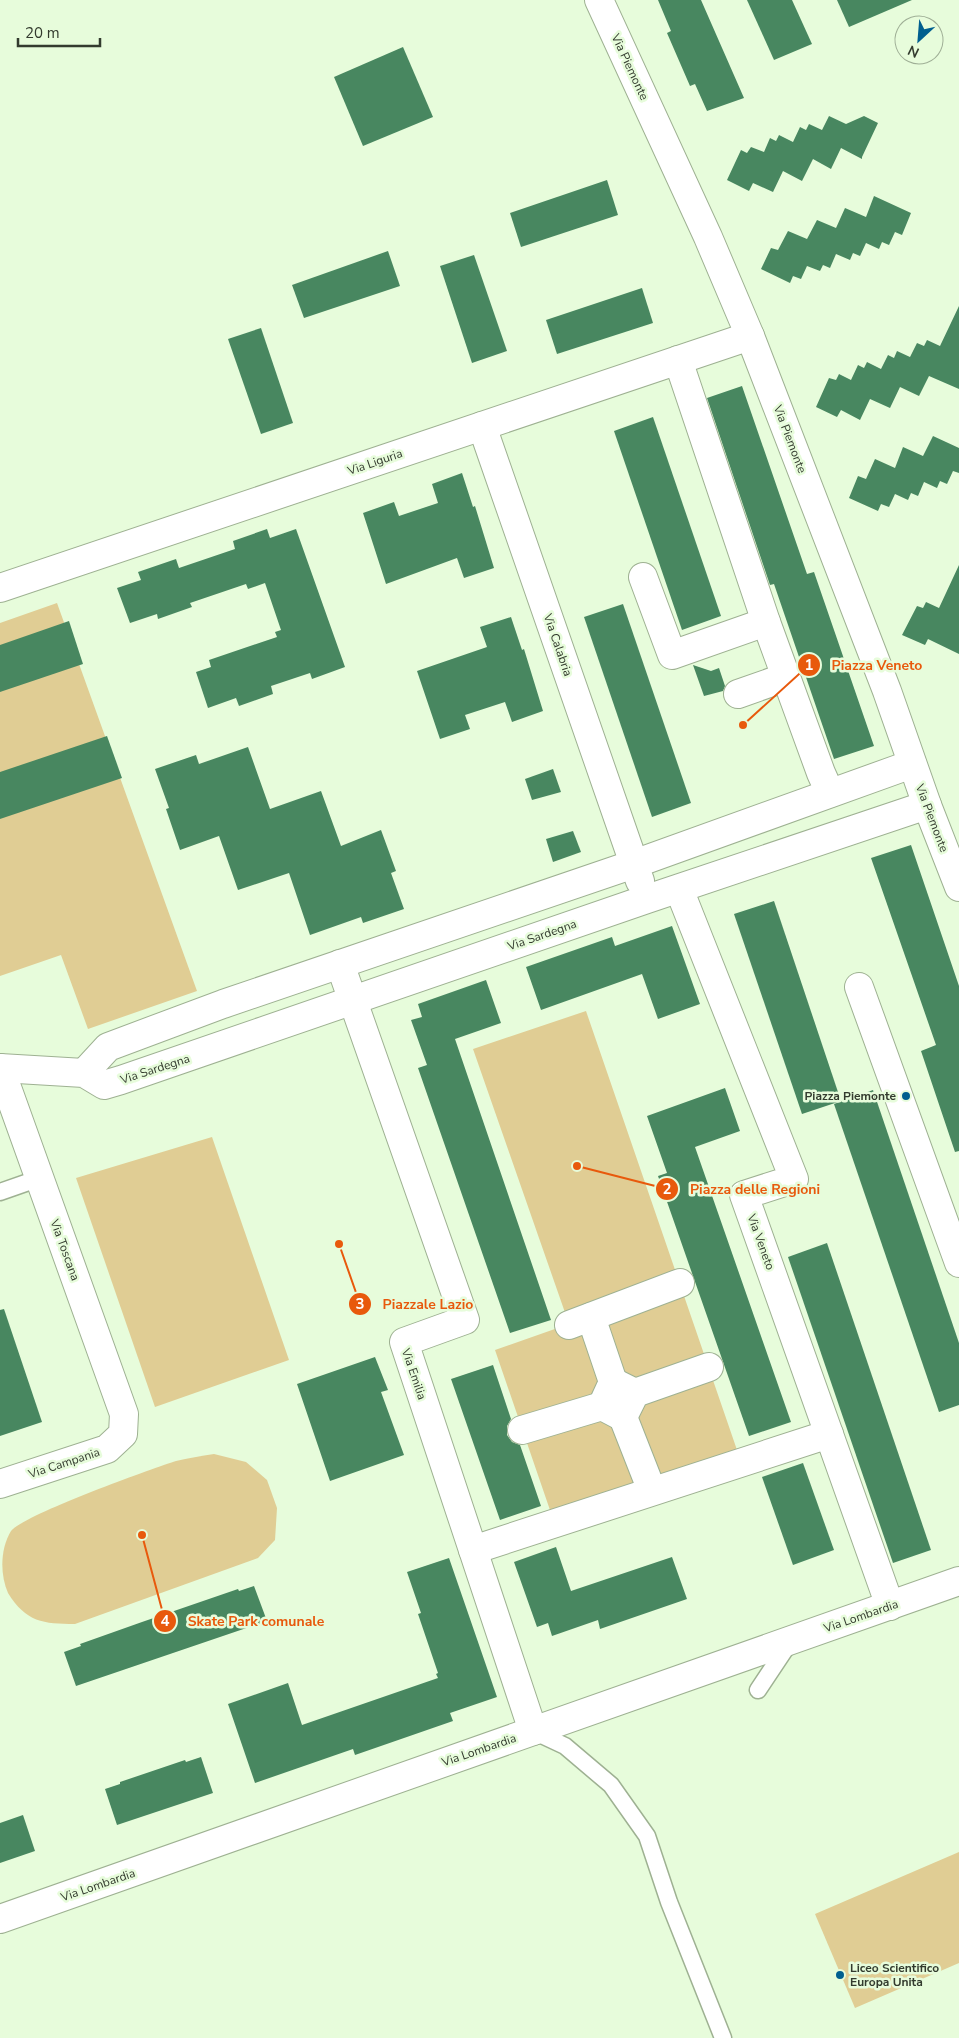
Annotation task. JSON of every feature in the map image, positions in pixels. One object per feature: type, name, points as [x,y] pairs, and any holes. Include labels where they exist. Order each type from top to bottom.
[{"type":"street","name":"Via Piemonte","points":[[599,0],[708,238],[750,336],[887,691],[927,805],[959,887]]},
{"type":"street","name":"Via Liguria","points":[[0,588],[750,336]]},
{"type":"street","points":[[678,360],[766,622],[821,774],[830,793]]},
{"type":"street","name":"Via Calabria","points":[[482,426],[634,864]]},
{"type":"street","points":[[643,577],[672,655],[766,622]]},
{"type":"street","points":[[738,694],[786,677]]},
{"type":"street","points":[[0,1068],[84,1073],[108,1046],[223,1004],[634,864],[912,764]]},
{"type":"street","name":"Via Sardegna","points":[[84,1073],[104,1085],[121,1080],[352,1002],[646,898],[679,889],[927,805]]},
{"type":"street","points":[[634,864],[646,898]]},
{"type":"street","name":"Via Veneto","points":[[679,889],[794,1179],[744,1195],[890,1606]]},
{"type":"street","points":[[340,964],[352,1002]]},
{"type":"street","points":[[859,987],[959,1263]]},
{"type":"street","name":"Via Emilia","points":[[352,1002],[465,1320],[404,1342],[533,1731]]},
{"type":"street","name":"Via Toscana","points":[[0,1068],[124,1414],[123,1434]]},
{"type":"street","points":[[652,1491],[618,1399],[580,1321],[680,1283]]},
{"type":"street","points":[[522,1430],[709,1367]]},
{"type":"street","name":"Via Campania","points":[[0,1484],[107,1448],[123,1434]]},
{"type":"street","points":[[473,1550],[829,1434]]},
{"type":"street","name":"Via Lombardia","points":[[0,1919],[959,1581]]},
{"type":"lane","points":[[0,1192],[40,1178]]},
{"type":"lane","points":[[758,1690],[791,1640]]},
{"type":"lane","points":[[533,1731],[565,1746],[610,1785],[647,1836],[668,1902],[723,2038]]},
{"type":"shaded area","points":[[57,603],[197,991],[88,1029],[61,955],[0,976],[0,623]]},
{"type":"shaded area","points":[[586,1011],[737,1450],[551,1513],[495,1350],[569,1324],[473,1049]]},
{"type":"shaded area","points":[[212,1137],[289,1360],[155,1407],[76,1178]]},
{"type":"shaded area","points":[[214,1454],[246,1462],[267,1480],[277,1508],[275,1540],[258,1558],[75,1624],[44,1622],[29,1616],[15,1603],[5,1586],[2,1562],[7,1538],[11,1531],[38,1514],[141,1473],[176,1461]]},
{"type":"shaded area","points":[[959,1852],[959,1963],[855,2008],[815,1914]]},
{"type":"building","points":[[658,0],[701,0],[744,98],[707,111],[695,84],[690,86],[667,33],[671,31]]},
{"type":"building","points":[[747,0],[792,0],[812,44],[774,60]]},
{"type":"building","points":[[837,0],[912,0],[849,27]]},
{"type":"building","points":[[403,47],[433,117],[363,146],[334,77]]},
{"type":"building","points":[[829,116],[846,124],[864,116],[878,123],[862,159],[841,148],[831,169],[813,159],[802,181],[783,171],[773,192],[753,183],[749,191],[727,180],[741,150],[747,153],[751,147],[764,152],[770,138],[776,141],[779,135],[793,142],[800,127],[806,130],[809,124],[822,130]]},
{"type":"building","points":[[607,180],[618,215],[521,247],[510,213]]},
{"type":"building","points":[[874,196],[911,213],[902,235],[895,232],[889,245],[882,242],[879,249],[866,243],[860,256],[853,253],[850,260],[836,254],[830,268],[823,265],[820,271],[807,266],[801,279],[793,276],[790,283],[761,269],[771,248],[778,250],[788,231],[807,239],[817,220],[836,228],[845,208],[866,217]]},
{"type":"building","points":[[388,251],[400,286],[304,318],[292,285]]},
{"type":"building","points":[[474,255],[507,351],[472,363],[440,266]]},
{"type":"building","points":[[642,288],[653,323],[557,354],[546,320]]},
{"type":"building","points":[[959,306],[959,389],[929,376],[919,396],[900,387],[890,408],[870,399],[860,420],[841,410],[837,417],[816,407],[829,378],[836,380],[839,374],[851,380],[858,365],[864,368],[867,362],[881,369],[888,355],[894,358],[897,351],[910,357],[917,343],[924,346],[927,340],[940,346]]},
{"type":"building","points":[[261,328],[293,423],[261,434],[228,339]]},
{"type":"building","points":[[742,386],[807,574],[814,572],[874,746],[834,759],[774,584],[770,585],[707,398]]},
{"type":"building","points":[[653,417],[721,616],[682,630],[614,431]]},
{"type":"building","points":[[933,436],[959,448],[959,473],[953,471],[947,484],[940,481],[937,488],[924,482],[918,496],[911,493],[908,500],[895,494],[889,507],[881,504],[878,511],[849,498],[858,476],[866,479],[875,459],[895,468],[903,447],[923,456]]},
{"type":"building","points":[[462,473],[473,507],[475,506],[494,568],[464,578],[457,558],[386,584],[363,513],[394,502],[399,516],[438,503],[432,484]]},
{"type":"building","points":[[267,529],[270,538],[296,529],[345,667],[312,679],[310,673],[271,686],[273,694],[239,706],[236,698],[208,708],[196,672],[211,667],[209,660],[277,637],[275,632],[281,630],[265,583],[248,589],[246,584],[190,603],[192,607],[158,619],[157,614],[130,623],[117,588],[141,580],[138,572],[176,559],[179,568],[235,549],[233,541]]},
{"type":"building","points":[[959,565],[959,654],[928,639],[925,645],[902,635],[917,606],[923,608],[926,602],[939,608]]},
{"type":"building","points":[[623,604],[691,803],[652,817],[584,617]]},
{"type":"building","points":[[511,617],[522,650],[524,649],[543,711],[512,722],[505,702],[465,715],[470,729],[440,739],[417,671],[487,647],[480,627]]},
{"type":"building","points":[[69,621],[83,664],[0,692],[0,645]]},
{"type":"building","points":[[693,665],[711,671],[719,668],[725,686],[723,691],[704,696]]},
{"type":"building","points":[[107,736],[122,778],[0,819],[0,772]]},
{"type":"building","points":[[248,747],[270,809],[321,791],[341,846],[381,830],[396,871],[391,873],[404,909],[363,923],[361,917],[310,935],[289,873],[238,890],[219,836],[180,850],[166,809],[169,808],[155,769],[196,755],[199,764]]},
{"type":"building","points":[[553,769],[561,792],[532,800],[525,779]]},
{"type":"building","points":[[573,831],[581,852],[553,862],[546,839]]},
{"type":"building","points":[[911,845],[959,986],[959,1151],[955,1152],[921,1051],[936,1045],[871,858]]},
{"type":"building","points":[[774,901],[841,1101],[802,1114],[734,914]]},
{"type":"building","points":[[672,926],[700,1004],[658,1019],[642,974],[541,1010],[526,967],[612,937],[615,946]]},
{"type":"building","points":[[486,980],[501,1023],[455,1039],[551,1320],[510,1333],[418,1068],[427,1065],[411,1020],[422,1017],[418,1004]]},
{"type":"building","points":[[725,1088],[740,1131],[695,1147],[791,1422],[749,1436],[658,1176],[667,1173],[647,1116]]},
{"type":"building","points":[[873,1090],[959,1343],[959,1405],[939,1412],[834,1104]]},
{"type":"building","points":[[827,1243],[931,1550],[893,1563],[788,1257]]},
{"type":"building","points":[[4,1309],[42,1422],[0,1436],[0,1310]]},
{"type":"building","points":[[375,1357],[388,1390],[381,1392],[404,1455],[330,1481],[297,1384]]},
{"type":"building","points":[[493,1365],[511,1419],[507,1426],[507,1435],[512,1442],[520,1445],[541,1506],[500,1520],[451,1379]]},
{"type":"building","points":[[803,1463],[834,1550],[793,1565],[762,1477]]},
{"type":"building","points":[[556,1547],[571,1591],[672,1557],[687,1599],[600,1629],[598,1620],[552,1636],[548,1623],[537,1627],[514,1562]]},
{"type":"building","points":[[449,1558],[497,1697],[450,1713],[453,1721],[355,1755],[353,1749],[255,1783],[228,1704],[288,1683],[302,1725],[438,1678],[418,1614],[421,1613],[407,1572]]},
{"type":"building","points":[[254,1586],[267,1621],[76,1686],[64,1652],[81,1646],[80,1644],[142,1622],[238,1589],[239,1591]]},
{"type":"building","points":[[201,1757],[213,1793],[117,1825],[105,1789],[185,1760],[186,1762]]},
{"type":"building","points":[[23,1815],[35,1851],[0,1863],[0,1823]]},
{"type":"place","name":"Piazza Veneto","points":[[743,725]]},
{"type":"place","name":"Piazza Piemonte","points":[[906,1096]]},
{"type":"place","name":"Piazza delle Regioni","points":[[577,1166]]},
{"type":"place","name":"Piazzale Lazio","points":[[339,1244]]},
{"type":"place","name":"Skate Park comunale","points":[[142,1535]]},
{"type":"place","name":"Liceo Scientifico Europa Unita","points":[[840,1975]]}]
